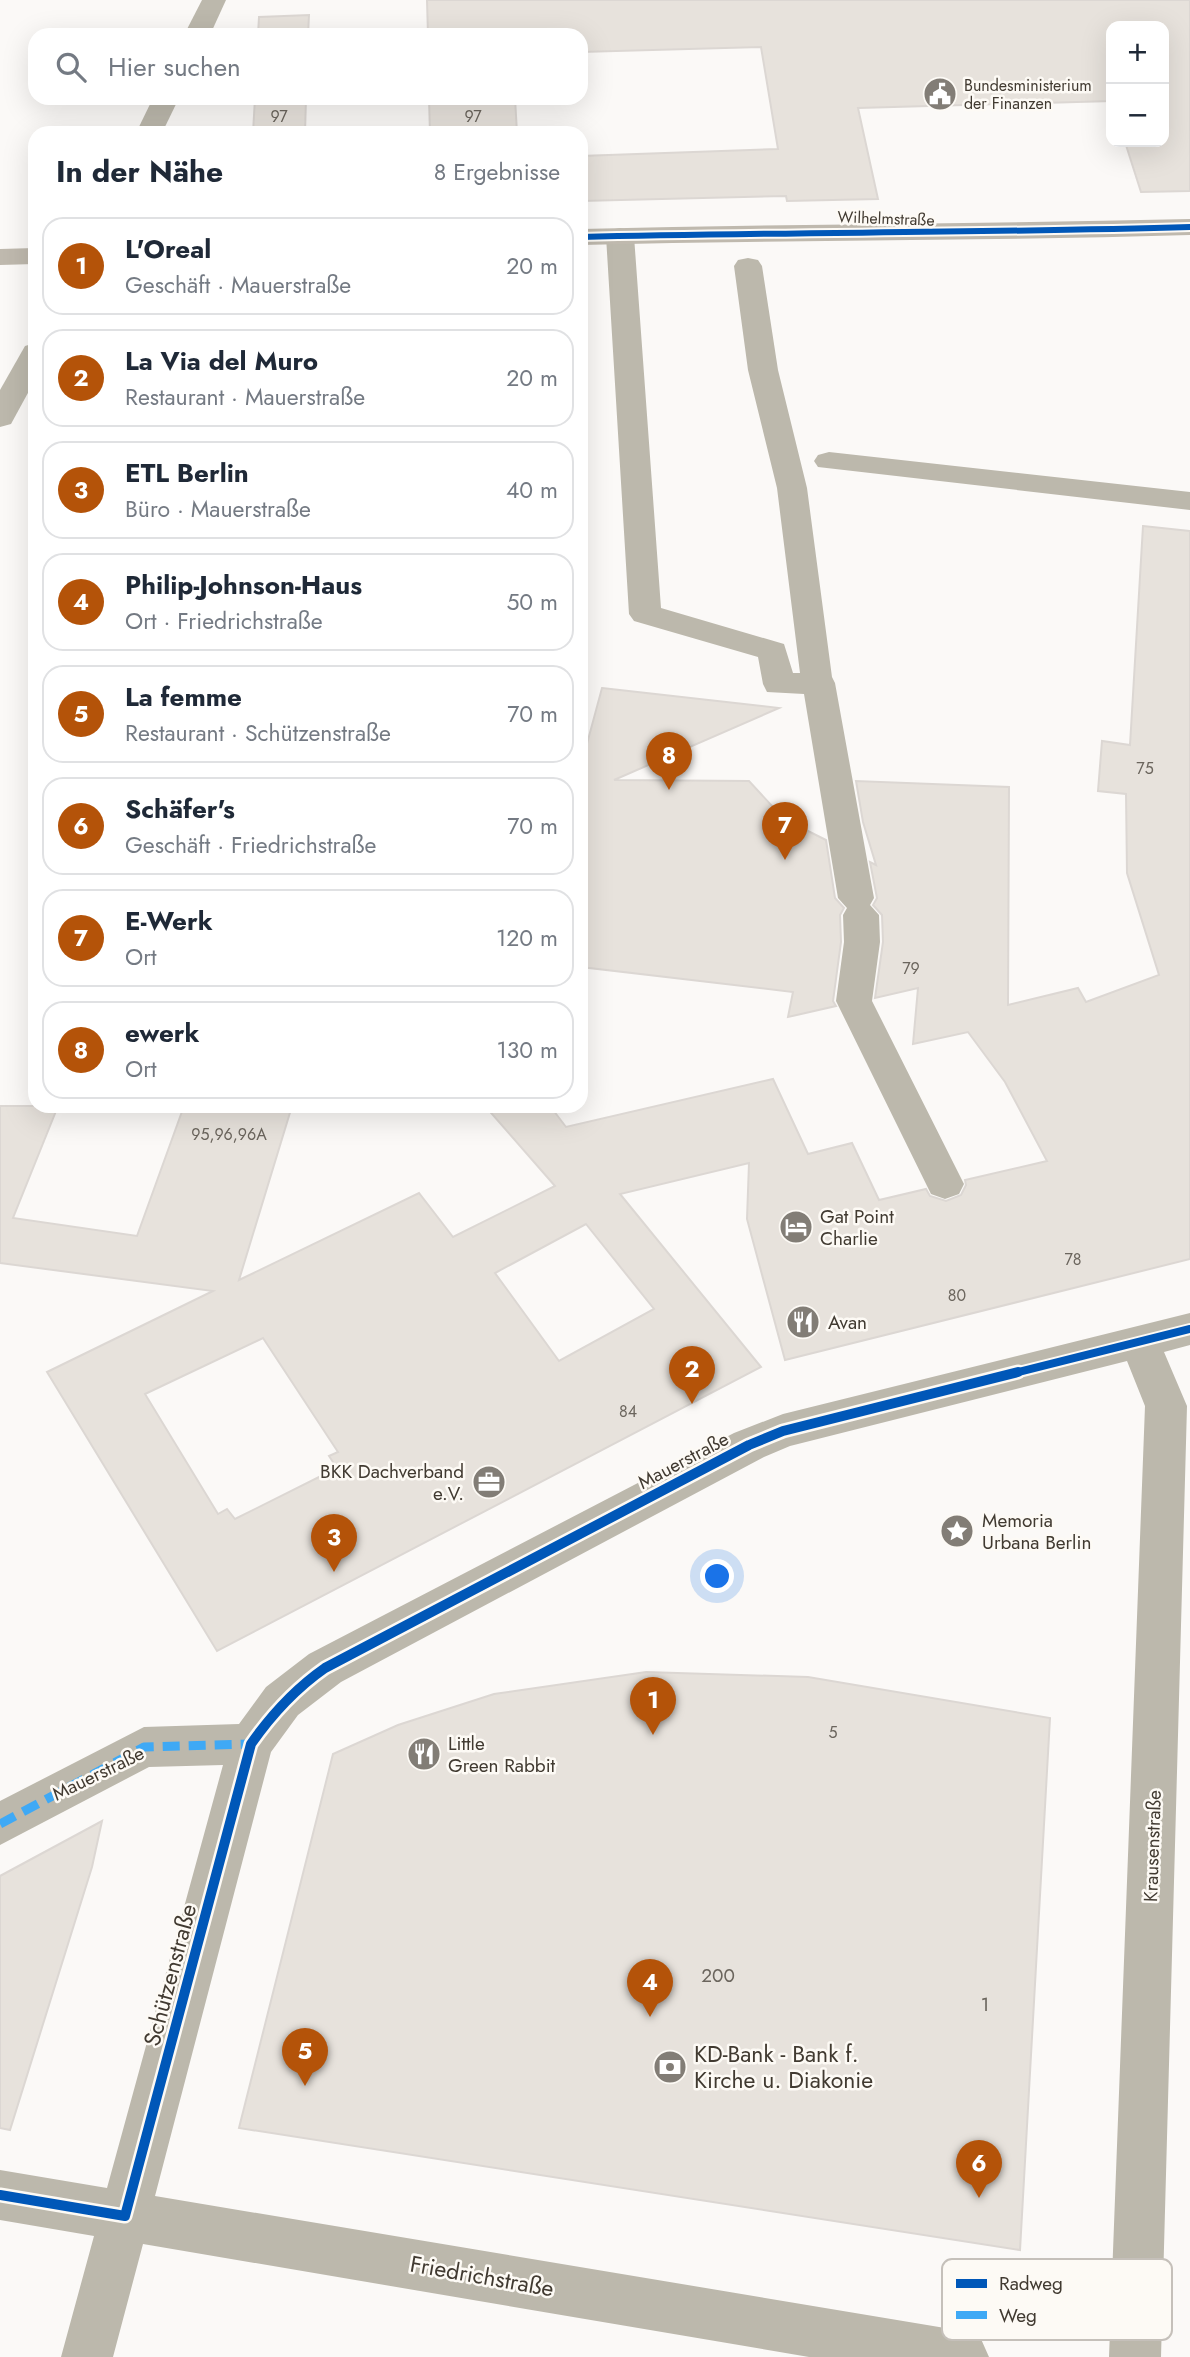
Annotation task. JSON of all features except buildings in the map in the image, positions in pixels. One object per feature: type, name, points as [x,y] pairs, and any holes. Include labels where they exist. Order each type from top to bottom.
[{"type":"main road","name":"Wilhelmstraße","points":[[588,237],[861,230],[936,234],[1190,227]]},
{"type":"main road","points":[[0,257],[28,256]]},
{"type":"street","points":[[200,28],[214,0]]},
{"type":"street","points":[[152,126],[163,105]]},
{"type":"street","points":[[620,236],[645,614],[774,651],[779,684],[819,683],[862,942],[853,1001],[945,1184]]},
{"type":"street","points":[[748,266],[763,370],[792,488],[817,674]]},
{"type":"street","points":[[0,418],[28,365]]},
{"type":"street","points":[[830,461],[1190,501]]},
{"type":"street","name":"Mauerstraße","points":[[0,1824],[144,1747],[251,1744],[282,1701],[325,1668],[749,1445],[829,1418],[1190,1329]]},
{"type":"street","name":"Krausenstraße","points":[[1138,2259],[1167,1406],[1139,1341]]},
{"type":"street","name":"Schützenstraße","points":[[87,2357],[251,1744]]},
{"type":"street","name":"Friedrichstraße","points":[[0,2195],[963,2357]]},
{"type":"marked path","points":[[0,1824],[144,1747],[251,1744]]},
{"type":"cycle path","points":[[588,237],[861,230],[937,234],[1190,227]]},
{"type":"cycle path","points":[[0,2195],[125,2216],[251,1744],[284,1702],[303,1684],[325,1668],[749,1445],[783,1431],[1190,1329]]},
{"type":"place","name":"Bundesministerium der Finanzen","points":[[940,94]]},
{"type":"place","name":"ewerk","points":[[669,790]]},
{"type":"place","name":"E-Werk","points":[[785,860]]},
{"type":"place","name":"Gat Point Charlie","points":[[796,1227]]},
{"type":"place","name":"Avan","points":[[803,1322]]},
{"type":"place","name":"La Via del Muro","points":[[692,1404]]},
{"type":"place","name":"BKK Dachverband e.V.","points":[[489,1482]]},
{"type":"place","name":"Memoria Urbana Berlin","points":[[957,1531]]},
{"type":"place","name":"ETL Berlin","points":[[334,1572]]},
{"type":"place","name":"L'Oreal","points":[[653,1735]]},
{"type":"place","name":"Little Green Rabbit","points":[[424,1754]]},
{"type":"place","name":"Philip-Johnson-Haus","points":[[650,2017]]},
{"type":"place","name":"KD-Bank - Bank f. Kirche u. Diakonie","points":[[670,2067]]},
{"type":"place","name":"La femme","points":[[305,2086]]},
{"type":"place","name":"Schäfer's","points":[[979,2198]]}]
